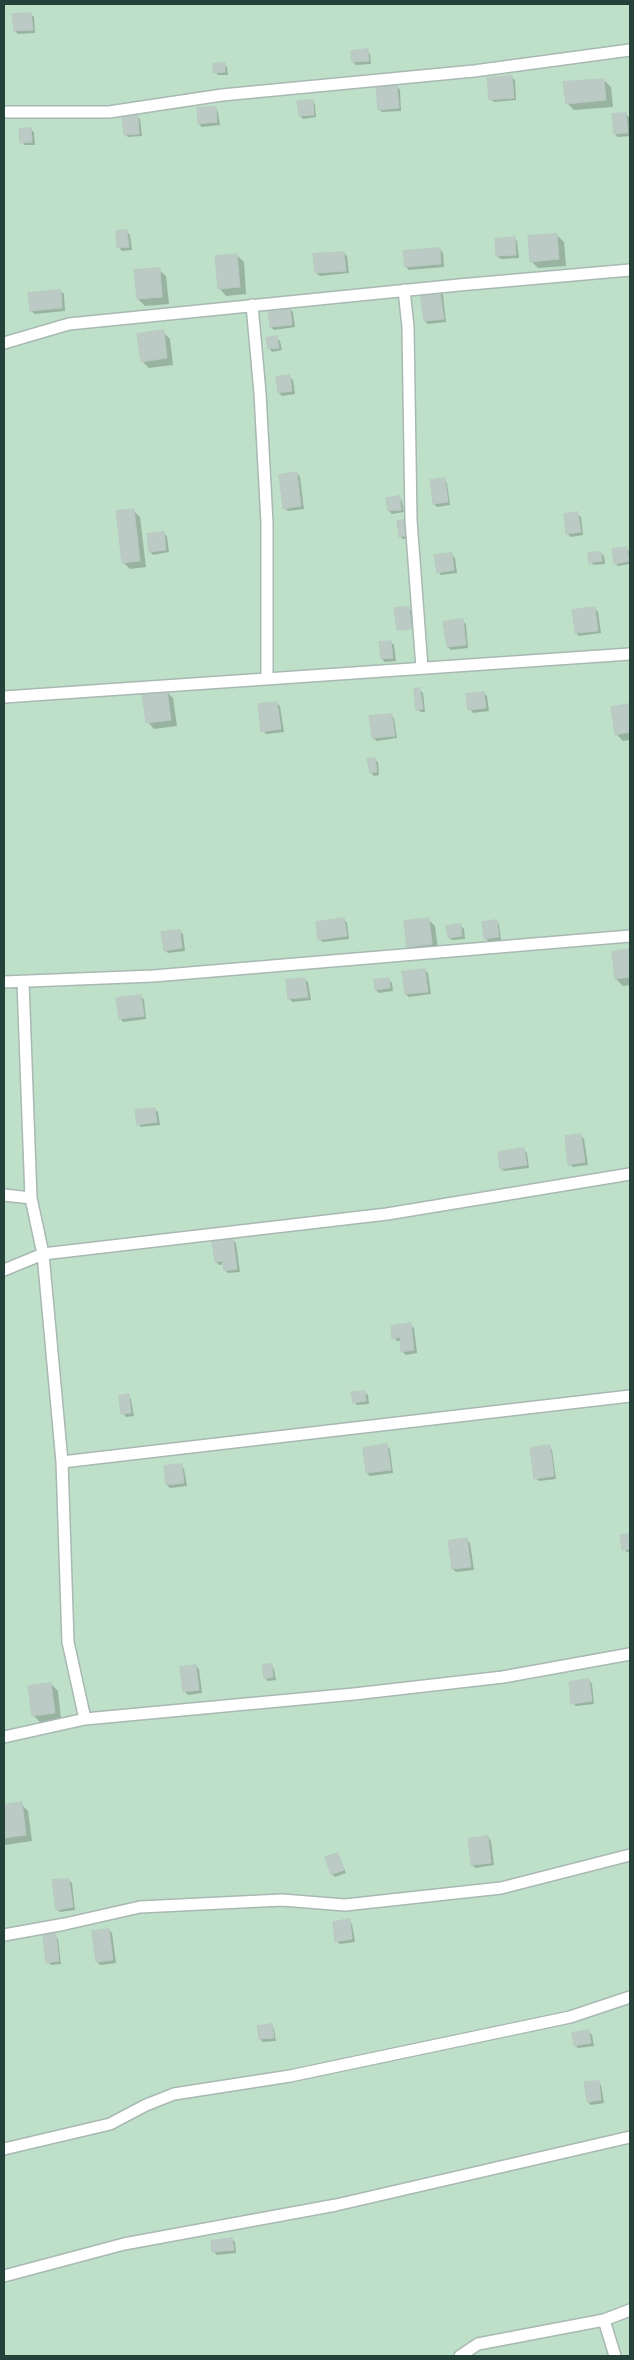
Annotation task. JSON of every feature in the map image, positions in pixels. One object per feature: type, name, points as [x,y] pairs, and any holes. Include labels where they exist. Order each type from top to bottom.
[{"type":"lane","points":[[4,112],[109,112],[222,95],[474,71],[630,50]]},
{"type":"lane","points":[[4,343],[69,324],[404,290],[630,270]]},
{"type":"lane","points":[[404,290],[408,327],[412,520],[422,668]]},
{"type":"lane","points":[[252,305],[260,393],[267,523],[267,679]]},
{"type":"lane","points":[[4,697],[630,654]]},
{"type":"lane","points":[[4,982],[163,976],[630,936]]},
{"type":"lane","points":[[23,982],[31,1198],[43,1254],[62,1462],[68,1642],[84,1719]]},
{"type":"lane","points":[[4,1270],[43,1254],[386,1214],[630,1174]]},
{"type":"lane","points":[[4,1195],[31,1198]]},
{"type":"lane","points":[[62,1462],[630,1396]]},
{"type":"lane","points":[[4,1737],[84,1719],[354,1694],[502,1677],[630,1654]]},
{"type":"lane","points":[[4,1935],[65,1924],[140,1907],[282,1900],[345,1904],[501,1888],[630,1855]]},
{"type":"lane","points":[[4,2149],[110,2124],[146,2105],[174,2094],[290,2076],[570,2017],[630,1997]]},
{"type":"lane","points":[[4,2276],[124,2244],[336,2205],[630,2137]]},
{"type":"lane","points":[[460,2356],[478,2344],[604,2320],[630,2310]]},
{"type":"lane","points":[[604,2320],[615,2356]]},
{"type":"green space","points":[[4,4],[630,4],[630,2356],[4,2356]]},
{"type":"building","points":[[31,13],[33,30],[14,31],[12,14]]},
{"type":"building","points":[[368,49],[369,61],[352,62],[351,51]]},
{"type":"building","points":[[225,63],[225,72],[213,73],[213,64]]},
{"type":"building","points":[[512,76],[514,98],[489,100],[487,78]]},
{"type":"building","points":[[604,79],[606,100],[566,104],[563,82]]},
{"type":"building","points":[[397,85],[399,108],[378,110],[376,87]]},
{"type":"building","points":[[313,100],[314,115],[299,116],[297,101]]},
{"type":"building","points":[[216,107],[217,122],[198,124],[197,108]]},
{"type":"building","points":[[626,113],[628,133],[614,134],[612,114]]},
{"type":"building","points":[[138,114],[139,134],[124,135],[122,115]]},
{"type":"building","points":[[31,128],[32,142],[20,143],[19,129]]},
{"type":"building","points":[[127,230],[129,247],[117,248],[116,231]]},
{"type":"building","points":[[557,234],[559,259],[530,262],[528,236]]},
{"type":"building","points":[[515,237],[516,255],[496,256],[495,239]]},
{"type":"building","points":[[440,248],[441,264],[405,267],[403,251]]},
{"type":"building","points":[[344,252],[346,271],[315,273],[313,254]]},
{"type":"building","points":[[237,254],[240,287],[218,289],[215,256]]},
{"type":"building","points":[[160,268],[162,297],[137,299],[134,270]]},
{"type":"building","points":[[61,290],[62,308],[30,311],[28,293]]},
{"type":"building","points":[[440,291],[444,319],[424,321],[420,293]]},
{"type":"building","points":[[290,307],[292,325],[270,327],[268,310]]},
{"type":"building","points":[[164,330],[167,358],[141,362],[137,334]]},
{"type":"building","points":[[277,336],[279,348],[268,349],[266,338]]},
{"type":"building","points":[[290,375],[292,391],[278,393],[276,377]]},
{"type":"building","points":[[297,472],[301,506],[283,509],[279,475]]},
{"type":"building","points":[[445,478],[448,502],[433,504],[430,480]]},
{"type":"building","points":[[400,496],[401,510],[388,511],[386,498]]},
{"type":"building","points":[[134,509],[140,561],[122,563],[116,511]]},
{"type":"building","points":[[578,512],[581,532],[566,534],[564,514]]},
{"type":"building","points":[[407,520],[409,535],[399,537],[397,521]]},
{"type":"building","points":[[164,532],[166,550],[149,552],[147,534]]},
{"type":"building","points":[[627,547],[629,561],[614,564],[612,549]]},
{"type":"building","points":[[601,552],[602,561],[589,563],[588,553]]},
{"type":"building","points":[[452,553],[454,570],[437,573],[434,555]]},
{"type":"building","points":[[409,607],[412,629],[397,630],[394,608]]},
{"type":"building","points":[[595,607],[598,631],[575,633],[572,610]]},
{"type":"building","points":[[463,619],[466,645],[447,647],[443,622]]},
{"type":"building","points":[[391,641],[393,658],[381,659],[379,642]]},
{"type":"building","points":[[420,688],[423,709],[416,710],[414,689]]},
{"type":"building","points":[[167,690],[171,720],[146,723],[142,693]]},
{"type":"building","points":[[484,692],[486,708],[468,710],[466,694]]},
{"type":"building","points":[[277,702],[281,729],[261,732],[258,704]]},
{"type":"building","points":[[630,704],[630,732],[615,735],[611,707]]},
{"type":"building","points":[[392,714],[395,736],[372,738],[369,716]]},
{"type":"building","points":[[375,758],[377,772],[370,773],[367,759]]},
{"type":"building","points":[[344,918],[347,936],[318,940],[316,922]]},
{"type":"building","points":[[429,918],[432,944],[407,947],[404,921]]},
{"type":"building","points":[[497,920],[499,937],[484,939],[482,922]]},
{"type":"building","points":[[461,924],[462,936],[448,938],[446,926]]},
{"type":"building","points":[[180,930],[182,948],[164,951],[161,932]]},
{"type":"building","points":[[630,949],[630,977],[615,979],[612,952]]},
{"type":"building","points":[[425,969],[428,992],[405,994],[402,972]]},
{"type":"building","points":[[305,978],[308,997],[288,999],[286,980]]},
{"type":"building","points":[[389,978],[390,988],[375,990],[374,980]]},
{"type":"building","points":[[141,995],[144,1016],[119,1019],[116,998]]},
{"type":"building","points":[[155,1108],[157,1122],[137,1125],[135,1110]]},
{"type":"building","points":[[581,1134],[585,1162],[568,1165],[565,1136]]},
{"type":"building","points":[[524,1148],[527,1165],[500,1169],[498,1152]]},
{"type":"building","points":[[233,1238],[237,1269],[224,1271],[222,1261],[215,1262],[212,1241]]},
{"type":"building","points":[[411,1323],[414,1350],[401,1352],[400,1337],[392,1339],[391,1326]]},
{"type":"building","points":[[365,1391],[366,1401],[353,1403],[351,1392]]},
{"type":"building","points":[[129,1394],[131,1413],[121,1414],[119,1396]]},
{"type":"building","points":[[387,1444],[391,1470],[366,1473],[363,1448]]},
{"type":"building","points":[[550,1445],[554,1476],[534,1479],[530,1448]]},
{"type":"building","points":[[182,1464],[184,1483],[166,1485],[164,1466]]},
{"type":"building","points":[[630,1534],[630,1549],[622,1550],[620,1535]]},
{"type":"building","points":[[467,1538],[471,1567],[452,1569],[448,1541]]},
{"type":"building","points":[[272,1664],[273,1677],[264,1679],[262,1665]]},
{"type":"building","points":[[196,1665],[199,1690],[183,1692],[180,1667]]},
{"type":"building","points":[[589,1679],[592,1701],[571,1704],[569,1682]]},
{"type":"building","points":[[51,1683],[55,1713],[32,1716],[28,1686]]},
{"type":"building","points":[[22,1802],[26,1835],[4,1838],[4,1805]]},
{"type":"building","points":[[488,1836],[491,1863],[471,1865],[468,1839]]},
{"type":"building","points":[[338,1853],[344,1870],[331,1875],[325,1857]]},
{"type":"building","points":[[69,1879],[73,1907],[56,1910],[52,1880]]},
{"type":"building","points":[[350,1919],[352,1939],[335,1942],[333,1922]]},
{"type":"building","points":[[109,1929],[113,1960],[96,1962],[92,1931]]},
{"type":"building","points":[[56,1934],[59,1961],[46,1963],[43,1935]]},
{"type":"building","points":[[272,2024],[274,2038],[259,2039],[257,2026]]},
{"type":"building","points":[[589,2030],[591,2043],[574,2046],[572,2033]]},
{"type":"building","points":[[599,2081],[601,2100],[587,2102],[584,2082]]},
{"type":"building","points":[[232,2238],[234,2250],[212,2252],[211,2241]]}]
